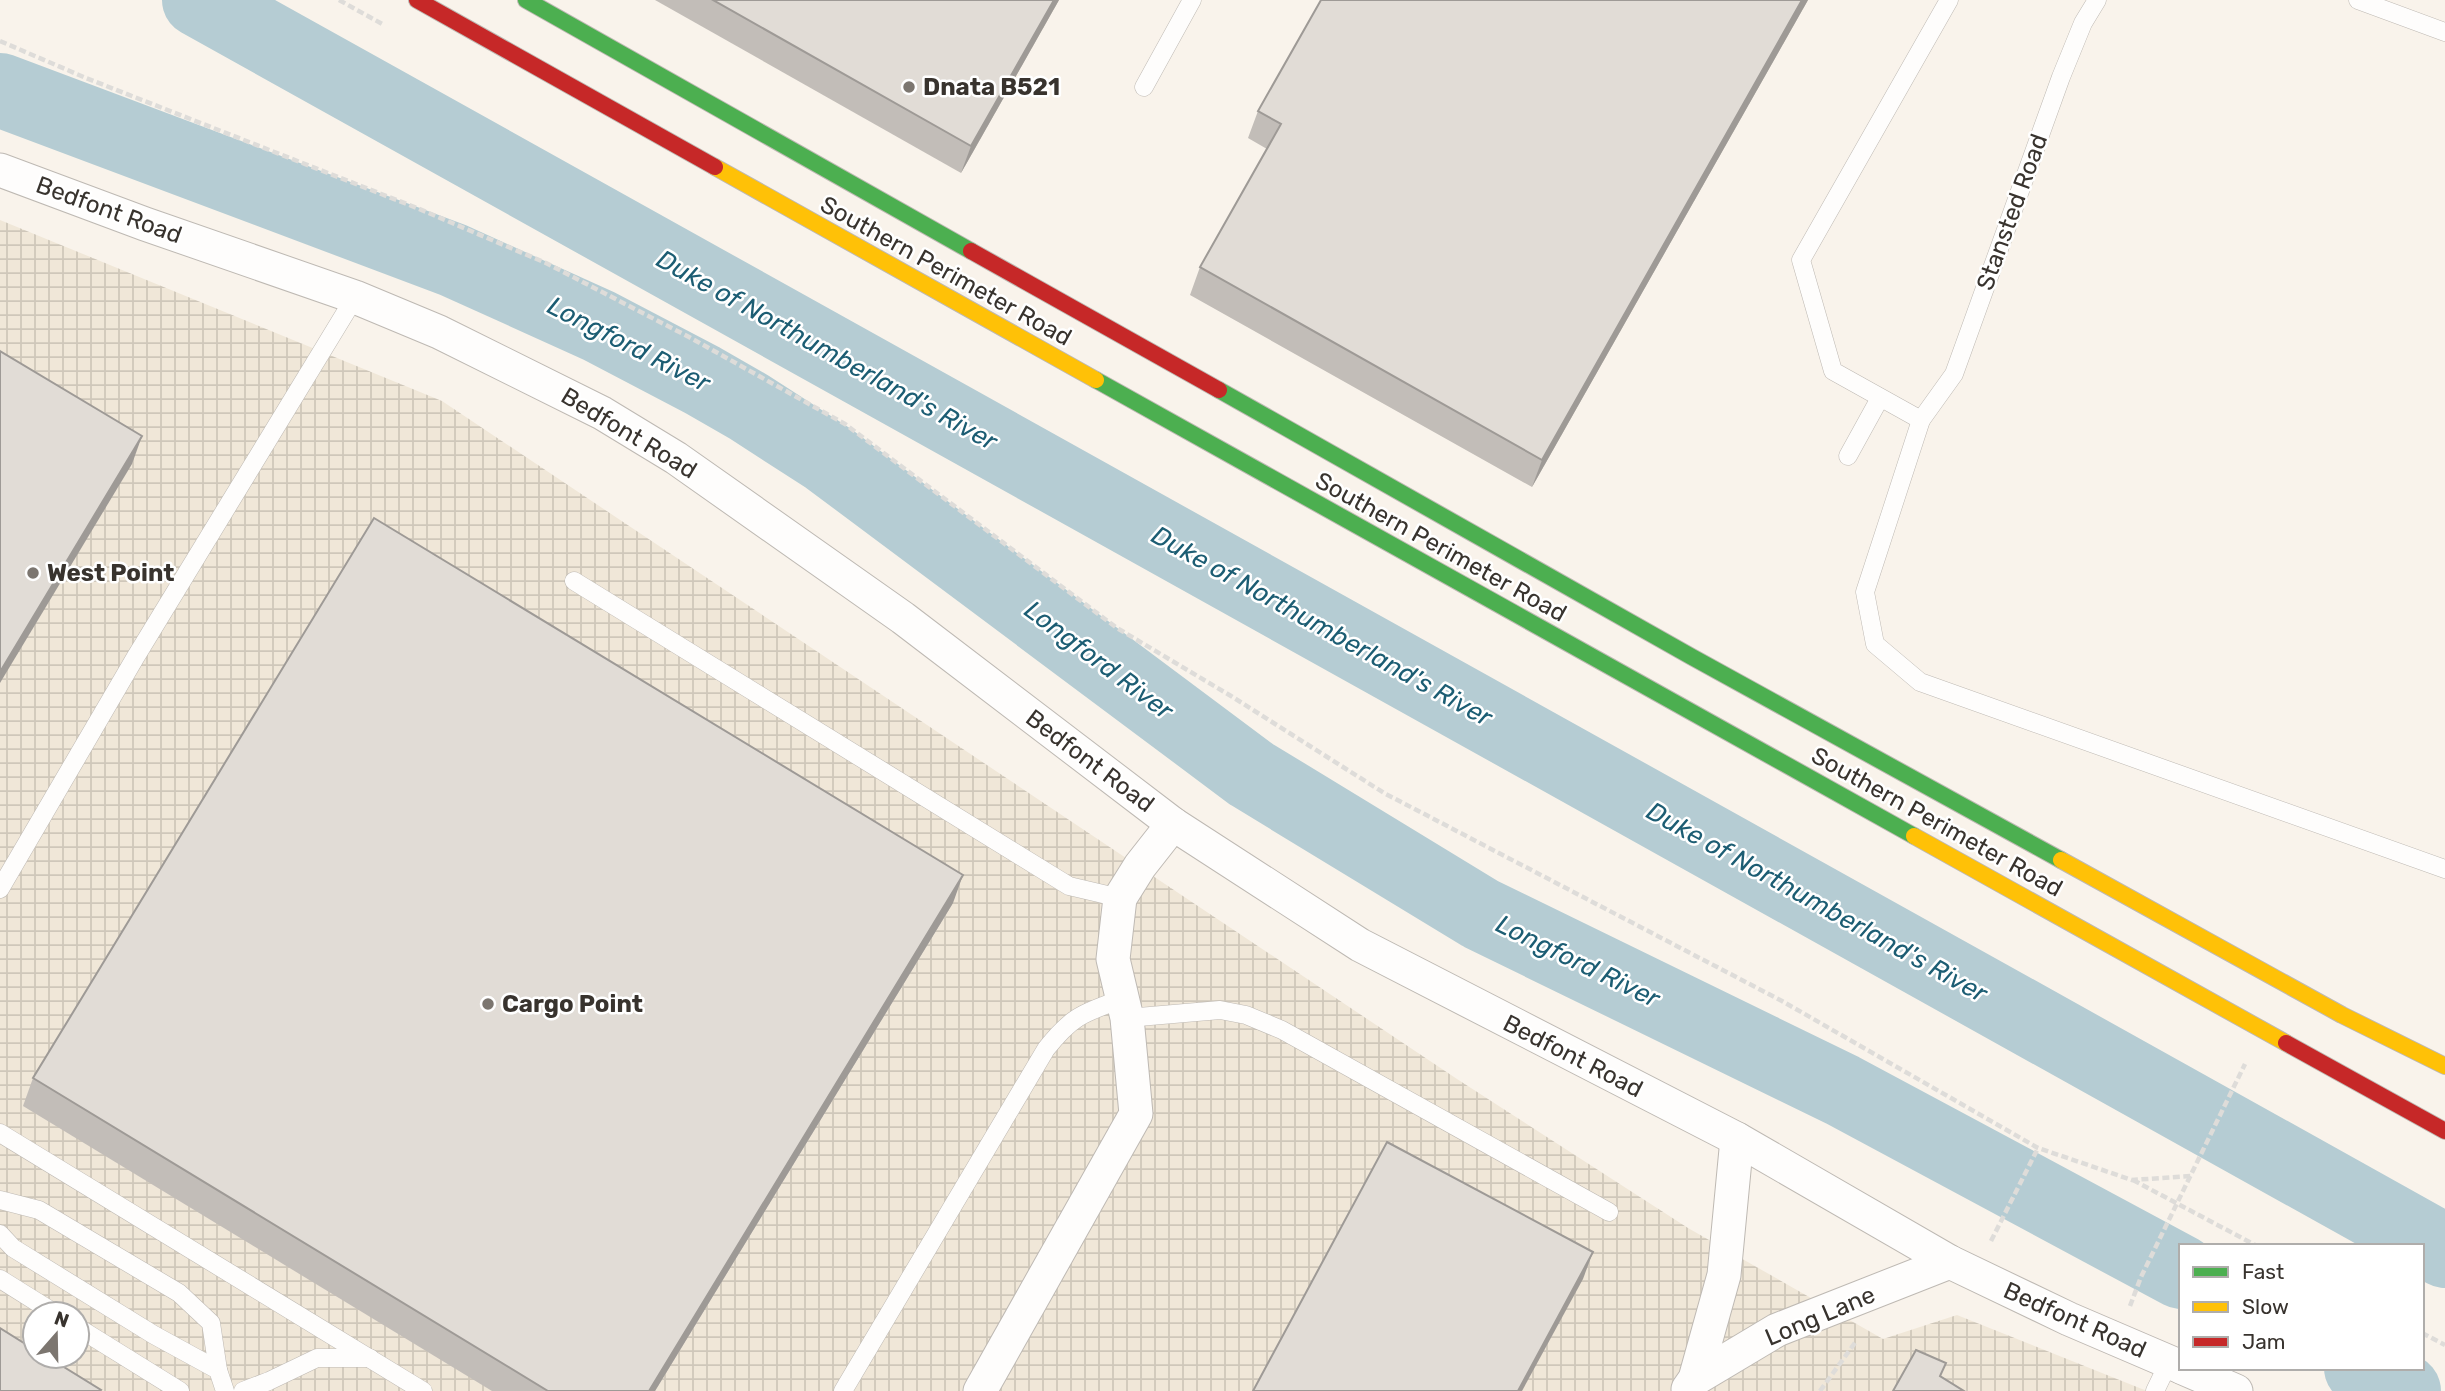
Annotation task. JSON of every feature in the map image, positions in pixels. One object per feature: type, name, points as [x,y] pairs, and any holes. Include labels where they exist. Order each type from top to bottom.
[{"type":"street","name":"Southern Perimeter Road","points":[[417,0],[2445,1131]]},
{"type":"street","name":"Southern Perimeter Road","points":[[526,0],[1704,664],[2330,1008],[2445,1066]]},
{"type":"street","name":"Bedfont Road","points":[[0,170],[355,297],[439,332],[602,413],[676,458],[903,618],[1173,824],[1360,945],[1737,1139],[1950,1262],[2172,1372],[2236,1391]]},
{"type":"street","points":[[980,1391],[1136,1114],[1124,1008],[1112,958],[1121,898],[1140,866],[1173,824]]},
{"type":"street","name":"Long Lane","points":[[1691,1385],[1724,1275],[1737,1139]]},
{"type":"street","name":"Long Lane","points":[[1691,1385],[1777,1330],[1950,1262]]},
{"type":"lane","points":[[1144,87],[1192,0]]},
{"type":"lane","points":[[1921,420],[1833,371],[1801,260],[1949,0]]},
{"type":"lane","name":"Stansted Road","points":[[2097,0],[2083,23],[2061,77],[1954,374],[1921,420],[1865,592],[1875,644],[1920,682],[2445,869]]},
{"type":"lane","points":[[2358,0],[2445,32]]},
{"type":"lane","points":[[0,889],[135,658],[355,297]]},
{"type":"lane","points":[[1848,456],[1880,398]]},
{"type":"lane","points":[[574,581],[1069,886],[1121,898]]},
{"type":"lane","points":[[843,1391],[1046,1049],[1060,1031],[1079,1015],[1124,1008],[1220,1010],[1246,1015],[1282,1030],[1609,1212]]},
{"type":"lane","points":[[0,1133],[423,1391]]},
{"type":"lane","points":[[0,1200],[39,1210],[179,1293],[211,1322],[218,1370],[226,1391]]},
{"type":"lane","points":[[0,1234],[13,1248],[154,1335],[218,1370]]},
{"type":"lane","points":[[0,1279],[34,1300]]},
{"type":"lane","points":[[91,1336],[180,1391]]},
{"type":"lane","points":[[243,1391],[317,1358],[370,1358]]},
{"type":"path","points":[[0,41],[86,78],[417,208],[533,258],[689,337],[845,424],[1117,628],[1384,793],[1782,1001],[2038,1148],[2132,1180],[2253,1244]]},
{"type":"path","points":[[2132,1300],[2249,1056]]},
{"type":"path","points":[[2005,1213],[2038,1148]]},
{"type":"path","points":[[2132,1180],[2191,1176]]},
{"type":"path","points":[[2424,1334],[2445,1345]]},
{"type":"shaded area","points":[[0,220],[442,401],[1457,1079],[1688,1228],[1883,1339],[1957,1315],[2147,1391],[0,1391]]},
{"type":"building","name":"Dnata B521","points":[[713,0],[1054,0],[971,146]]},
{"type":"building","points":[[1321,0],[1802,0],[1542,460],[1200,267],[1281,124],[1258,111]]},
{"type":"building","name":"West Point","points":[[0,351],[142,436],[0,672]]},
{"type":"building","name":"Cargo Point","points":[[374,518],[963,875],[649,1391],[548,1391],[33,1078]]},
{"type":"building","points":[[1387,1142],[1593,1252],[1518,1391],[1253,1391]]},
{"type":"building","points":[[0,1328],[21,1341],[21,1370],[69,1370],[101,1390],[100,1391],[0,1391]]},
{"type":"building","points":[[1916,1350],[1946,1363],[1940,1376],[1964,1391],[1893,1391]]},
{"type":"waterway","name":"Duke of Northumberland's River","points":[[199,0],[2445,1251]]},
{"type":"waterway","name":"Longford River","points":[[0,90],[453,260],[599,326],[702,380],[828,458],[1251,774],[1481,914],[1842,1090],[2179,1271]]},
{"type":"waterway","name":"Longford River","points":[[2365,1370],[2404,1391]]},
{"type":"traffic: fast","points":[[526,0],[971,251]]},
{"type":"traffic: fast","points":[[1096,380],[1914,836]]},
{"type":"traffic: fast","points":[[1219,390],[1692,657],[2061,860]]},
{"type":"traffic: slow","points":[[715,167],[1096,380]]},
{"type":"traffic: slow","points":[[1914,836],[2286,1043]]},
{"type":"traffic: slow","points":[[2061,860],[2342,1015],[2445,1066]]},
{"type":"traffic: jam","points":[[417,0],[715,167]]},
{"type":"traffic: jam","points":[[971,251],[1219,390]]},
{"type":"traffic: jam","points":[[2286,1043],[2445,1131]]},
{"type":"place","name":"Dnata B521","points":[[909,87]]},
{"type":"place","name":"West Point","points":[[33,573]]},
{"type":"place","name":"Cargo Point","points":[[488,1004]]}]
